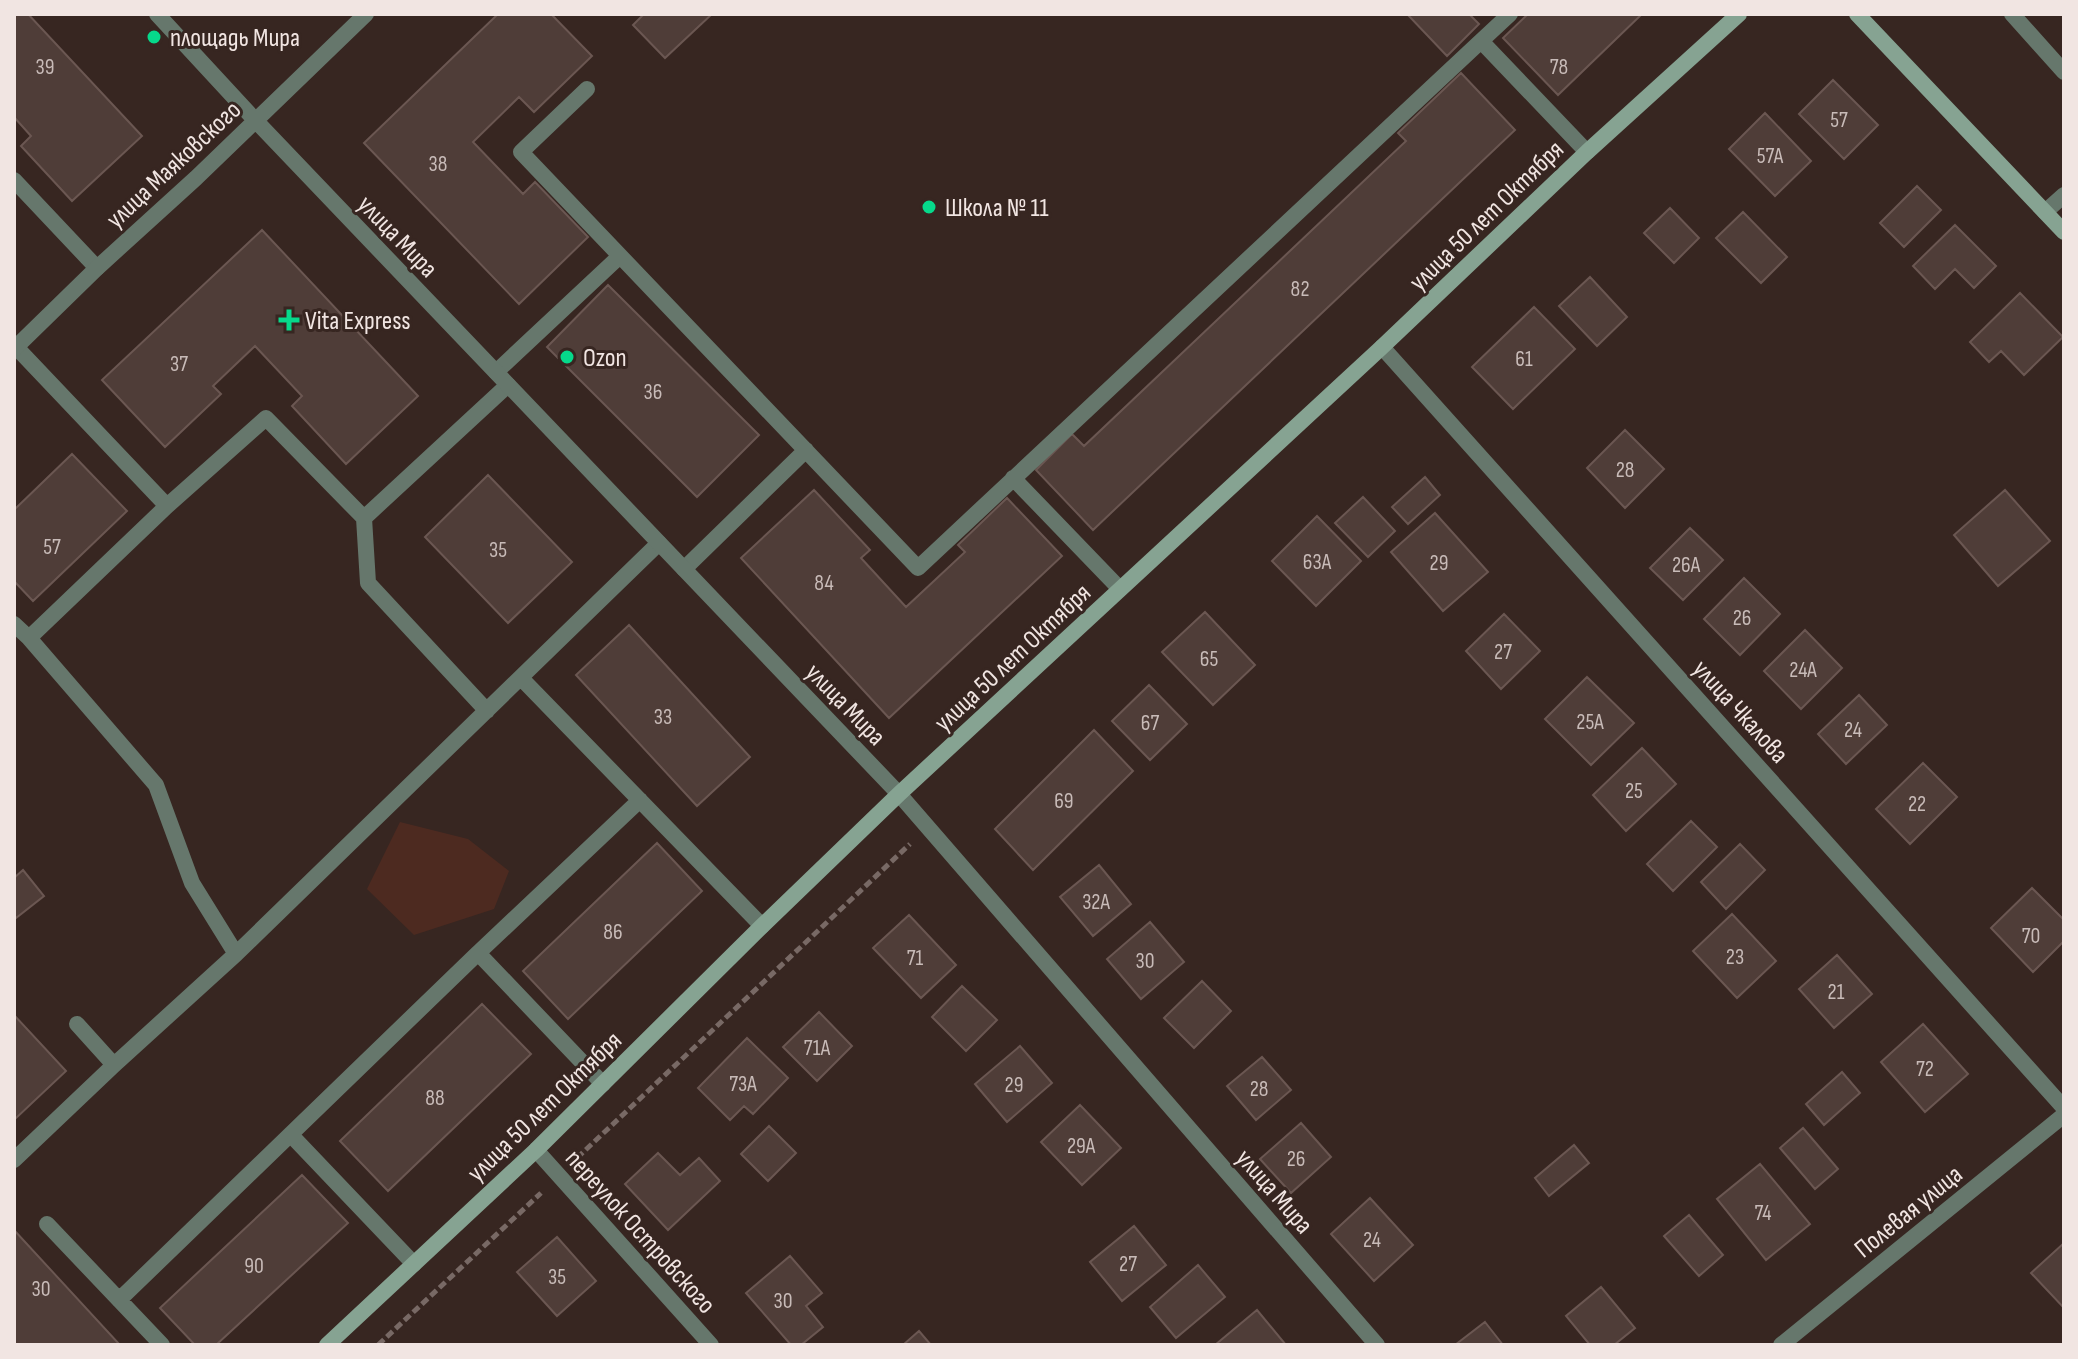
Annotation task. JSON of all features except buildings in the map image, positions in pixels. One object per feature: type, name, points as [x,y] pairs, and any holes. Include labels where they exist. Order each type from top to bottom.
[{"type":"main road","name":"улица 50 лет Октября","points":[[327,1345],[536,1150],[899,794],[1739,14]]},
{"type":"main road","points":[[1857,14],[2064,232]]},
{"type":"street","name":"улица Мира","points":[[157,14],[899,794],[1377,1345]]},
{"type":"street","name":"улица Маяковского","points":[[15,348],[366,14]]},
{"type":"street","points":[[587,89],[521,152],[918,568],[1510,14]]},
{"type":"street","points":[[2012,14],[2064,72]]},
{"type":"street","points":[[1481,41],[1587,152]]},
{"type":"street","points":[[14,180],[97,268]]},
{"type":"street","points":[[2045,212],[2064,195]]},
{"type":"street","points":[[364,518],[620,256]]},
{"type":"street","name":"улица Чкалова","points":[[1382,347],[2064,1108]]},
{"type":"street","points":[[15,348],[167,506]]},
{"type":"street","points":[[29,638],[167,506],[266,418],[364,518],[368,583],[487,711]]},
{"type":"street","points":[[684,569],[806,450]]},
{"type":"street","points":[[1013,478],[1120,589]]},
{"type":"street","points":[[14,1160],[236,954],[659,543]]},
{"type":"street","points":[[14,624],[156,785],[192,883],[236,954]]},
{"type":"street","points":[[521,678],[762,926]]},
{"type":"street","points":[[119,1300],[640,800]]},
{"type":"street","points":[[478,953],[603,1084]]},
{"type":"street","points":[[77,1024],[114,1065]]},
{"type":"street","name":"Полевая улица","points":[[1781,1345],[2064,1115]]},
{"type":"street","points":[[291,1135],[414,1264]]},
{"type":"street","name":"переулок Островского","points":[[536,1150],[711,1345]]},
{"type":"street","points":[[47,1224],[162,1345]]},
{"type":"path","points":[[378,1345],[928,827]]},
{"type":"shaded area","points":[[400,822],[468,839],[509,871],[494,909],[414,935],[367,889]]},
{"type":"place","name":"площадь Мира","points":[[154,37]]},
{"type":"place","name":"Школа № 11","points":[[929,207]]},
{"type":"place","name":"Vita Express","points":[[289,320]]},
{"type":"place","name":"Ozon","points":[[567,357]]}]
